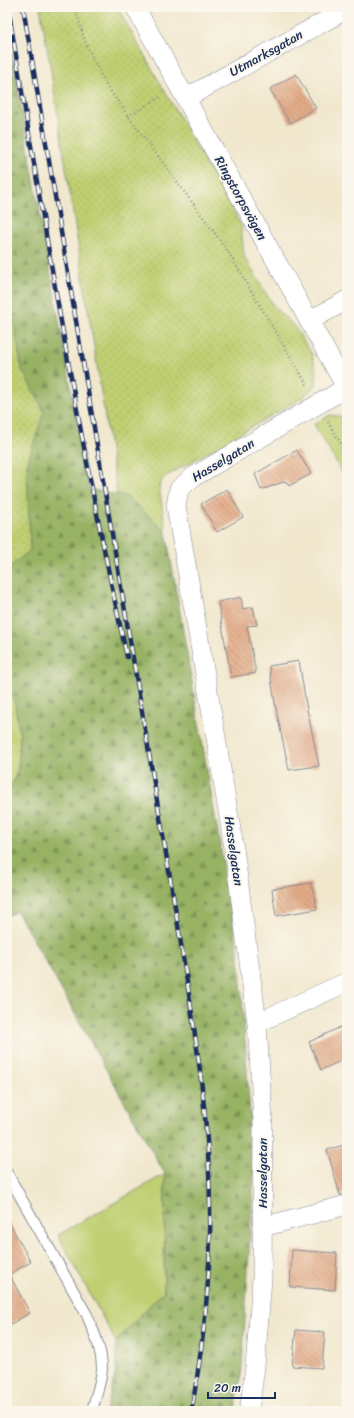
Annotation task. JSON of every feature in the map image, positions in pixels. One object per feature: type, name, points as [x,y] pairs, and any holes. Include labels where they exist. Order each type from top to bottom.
[{"type":"street","name":"Ringstorpsvägen","points":[[135,7],[347,388]]},
{"type":"street","name":"Utmarksgatan","points":[[183,92],[347,9]]},
{"type":"street","points":[[309,321],[347,300]]},
{"type":"street","name":"Hasselgatan","points":[[249,1411],[262,1280],[263,1121],[257,1023],[233,840],[176,506],[179,489],[192,477],[347,388]]},
{"type":"street","points":[[257,1023],[347,982]]},
{"type":"street","points":[[262,1228],[347,1205]]},
{"type":"lane","points":[[7,1173],[93,1328],[99,1349],[102,1370],[92,1411]]},
{"type":"path","points":[[75,7],[85,42],[107,87],[224,247],[347,454]]},
{"type":"path","points":[[128,116],[183,92]]},
{"type":"green space","points":[[40,7],[117,7],[241,225],[244,256],[274,307],[294,326],[312,354],[316,371],[316,385],[302,398],[163,478],[159,487],[166,532],[128,497],[117,494]]},
{"type":"green space","points":[[7,28],[89,489],[128,497],[166,532],[239,955],[254,1171],[242,1369],[235,1411],[106,1411],[116,1371],[116,1342],[164,1291],[165,1174],[17,911],[7,916],[7,799],[18,768],[20,737],[15,704],[7,686],[7,561],[10,566],[30,550],[27,464],[44,411],[22,370],[7,286]]},
{"type":"green space","points":[[7,286],[22,370],[44,411],[27,464],[30,550],[11,566],[7,561]]},
{"type":"green space","points":[[330,415],[339,416],[347,420],[347,481],[314,424]]},
{"type":"green space","points":[[7,686],[15,704],[20,737],[18,768],[7,799]]},
{"type":"green space","points":[[165,1174],[164,1291],[116,1342],[58,1235]]},
{"type":"building","points":[[296,74],[316,108],[290,123],[270,89]]},
{"type":"building","points":[[297,450],[311,474],[289,486],[286,481],[261,490],[255,474]]},
{"type":"building","points":[[227,489],[243,517],[217,532],[201,504]]},
{"type":"building","points":[[241,597],[243,609],[253,607],[257,625],[247,626],[256,673],[231,677],[218,602]]},
{"type":"building","points":[[299,661],[319,766],[289,770],[276,709],[269,666]]},
{"type":"building","points":[[311,883],[317,909],[276,916],[272,889]]},
{"type":"building","points":[[347,1024],[347,1058],[321,1070],[309,1042]]},
{"type":"building","points":[[347,1144],[347,1194],[340,1195],[327,1150]]},
{"type":"building","points":[[7,1219],[31,1262],[9,1274],[30,1313],[7,1326]]},
{"type":"building","points":[[292,1250],[337,1253],[335,1290],[290,1287]]},
{"type":"building","points":[[296,1330],[325,1332],[322,1368],[292,1366]]},
{"type":"railway","points":[[8,7],[78,414],[93,495],[127,657]]},
{"type":"railway","points":[[23,7],[175,907],[193,1019],[203,1094],[209,1169],[210,1252],[204,1327],[191,1411]]}]
